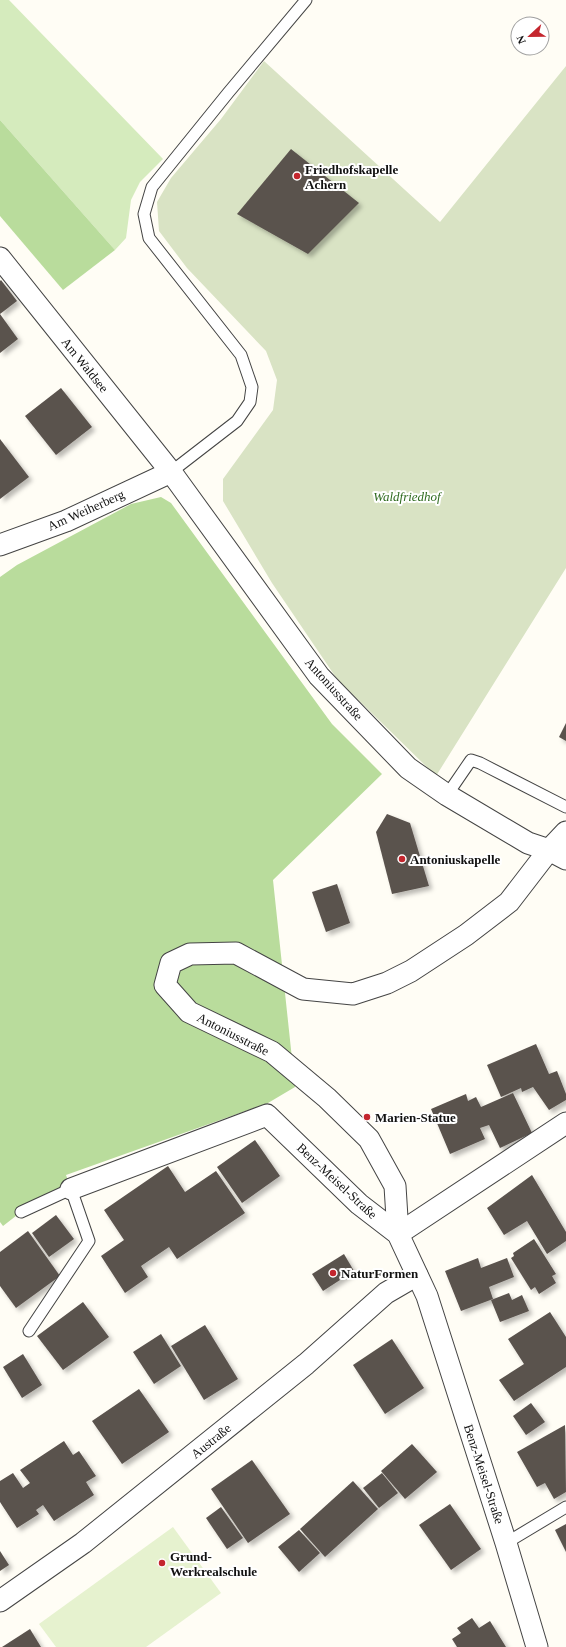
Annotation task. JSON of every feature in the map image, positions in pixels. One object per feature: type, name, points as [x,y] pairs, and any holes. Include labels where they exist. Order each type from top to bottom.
[{"type":"street","name":"Am Waldsee","points":[[0,258],[170,472]]},
{"type":"street","name":"Am Weiherberg","points":[[0,545],[66,521],[170,472]]},
{"type":"street","name":"Antoniusstraße","points":[[170,472],[319,676],[408,768],[435,785],[447,795],[528,843],[558,855],[509,902],[466,935],[411,971],[387,983],[353,994],[303,989],[236,953],[190,954],[171,963],[165,984],[189,1012],[272,1052],[327,1098],[369,1139],[395,1186],[398,1234]]},
{"type":"street","points":[[558,855],[566,832]]},
{"type":"street","name":"Benz-Meisel-Straße","points":[[71,1189],[267,1115],[359,1204],[398,1234],[427,1296],[506,1543],[537,1647]]},
{"type":"street","points":[[398,1234],[566,1123]]},
{"type":"street","name":"Austraße","points":[[0,1601],[83,1543],[306,1364],[386,1293],[417,1275]]},
{"type":"lane","points":[[170,472],[237,421],[250,402],[252,387],[241,355],[149,238],[144,214],[146,207],[152,187],[306,0]]},
{"type":"lane","points":[[447,795],[471,760],[480,763],[566,806]]},
{"type":"lane","points":[[21,1212],[71,1189],[90,1241],[29,1331]]},
{"type":"lane","points":[[506,1543],[566,1507]]},
{"type":"green space","points":[[0,0],[9,0],[163,159],[140,182],[131,200],[126,238],[115,250],[0,120]]},
{"type":"green space","name":"Waldfriedhof","points":[[264,61],[440,222],[566,66],[566,568],[436,776],[337,679],[272,583],[223,501],[223,479],[273,410],[277,380],[266,351],[187,268],[159,231],[157,202],[171,178],[221,119]]},
{"type":"green space","points":[[0,120],[115,250],[63,290],[0,216]]},
{"type":"green space","points":[[161,497],[171,503],[332,724],[382,774],[273,880],[295,1087],[268,1103],[66,1175],[71,1189],[21,1212],[3,1226],[0,1222],[0,577],[17,565],[131,504]]},
{"type":"green space","points":[[173,1527],[221,1593],[146,1647],[56,1647],[39,1624]]},
{"type":"building","name":"Friedhofskapelle Achern","points":[[291,149],[359,203],[308,254],[237,214]]},
{"type":"building","points":[[1,280],[17,301],[0,314],[0,281]]},
{"type":"building","points":[[0,314],[18,339],[0,353]]},
{"type":"building","points":[[61,388],[92,427],[56,455],[25,416]]},
{"type":"building","points":[[0,439],[29,477],[0,499]]},
{"type":"building","points":[[566,723],[566,741],[559,737]]},
{"type":"building","name":"Antoniuskapelle","points":[[387,814],[410,823],[429,886],[392,894],[376,832]]},
{"type":"building","points":[[337,884],[350,923],[326,932],[312,892]]},
{"type":"building","points":[[536,1044],[549,1074],[557,1071],[566,1094],[566,1100],[549,1110],[533,1087],[522,1092],[521,1088],[501,1097],[487,1065]]},
{"type":"building","points":[[513,1093],[532,1133],[500,1148],[489,1125],[480,1128],[485,1139],[450,1154],[431,1109],[466,1094],[468,1101],[476,1097],[481,1107]]},
{"type":"building","points":[[255,1140],[280,1176],[242,1203],[217,1167]]},
{"type":"building","points":[[168,1166],[185,1192],[216,1171],[245,1213],[177,1259],[169,1247],[141,1266],[148,1277],[125,1293],[101,1256],[124,1240],[104,1210]]},
{"type":"building","points":[[532,1175],[566,1232],[566,1241],[547,1254],[527,1221],[504,1235],[487,1208]]},
{"type":"building","points":[[56,1215],[74,1239],[49,1257],[32,1233]]},
{"type":"building","points":[[28,1231],[60,1276],[16,1308],[0,1286],[0,1252]]},
{"type":"building","points":[[534,1239],[556,1274],[552,1276],[556,1283],[539,1294],[535,1287],[531,1290],[511,1258],[514,1256],[513,1253]]},
{"type":"building","name":"NaturFormen","points":[[344,1254],[354,1271],[323,1291],[312,1274]]},
{"type":"building","points":[[478,1258],[481,1268],[507,1258],[514,1277],[489,1287],[493,1299],[461,1311],[445,1271]]},
{"type":"building","points":[[509,1293],[512,1300],[522,1295],[529,1311],[500,1322],[491,1300]]},
{"type":"building","points":[[83,1302],[109,1337],[63,1370],[37,1336]]},
{"type":"building","points":[[550,1312],[566,1337],[566,1367],[514,1401],[499,1380],[524,1364],[508,1339]]},
{"type":"building","points":[[205,1325],[238,1379],[204,1400],[171,1346]]},
{"type":"building","points":[[161,1334],[181,1366],[154,1384],[133,1352]]},
{"type":"building","points":[[392,1339],[424,1388],[385,1414],[353,1365]]},
{"type":"building","points":[[23,1354],[42,1385],[22,1398],[3,1367]]},
{"type":"building","points":[[139,1389],[169,1432],[122,1464],[92,1421]]},
{"type":"building","points":[[531,1403],[545,1422],[526,1435],[513,1416]]},
{"type":"building","points":[[565,1425],[566,1492],[554,1499],[545,1483],[537,1487],[517,1452]]},
{"type":"building","points":[[64,1441],[73,1455],[79,1451],[96,1476],[86,1482],[94,1495],[54,1521],[43,1505],[36,1510],[39,1514],[17,1528],[0,1502],[0,1481],[13,1473],[23,1488],[30,1483],[20,1470]]},
{"type":"building","points":[[412,1444],[437,1472],[405,1499],[381,1471]]},
{"type":"building","points":[[252,1460],[290,1514],[248,1543],[211,1489]]},
{"type":"building","points":[[382,1473],[398,1493],[379,1508],[363,1488]]},
{"type":"building","points":[[353,1481],[378,1509],[325,1557],[300,1529]]},
{"type":"building","points":[[450,1504],[481,1549],[451,1570],[419,1525]]},
{"type":"building","points":[[221,1507],[243,1538],[227,1549],[206,1518]]},
{"type":"building","points":[[566,1524],[566,1552],[555,1530]]},
{"type":"building","points":[[299,1530],[320,1553],[299,1572],[278,1547]]},
{"type":"building","points":[[0,1551],[9,1565],[0,1571]]},
{"type":"building","points":[[472,1618],[479,1628],[490,1621],[506,1647],[457,1647],[452,1639],[461,1633],[457,1628]]},
{"type":"building","points":[[30,1629],[41,1647],[2,1647]]},
{"type":"place","name":"Friedhofskapelle Achern","points":[[297,176]]},
{"type":"place","name":"Antoniuskapelle","points":[[402,859]]},
{"type":"place","name":"Marien-Statue","points":[[367,1117]]},
{"type":"place","name":"NaturFormen","points":[[333,1273]]},
{"type":"place","name":"Grund- Werkrealschule","points":[[162,1563]]}]
